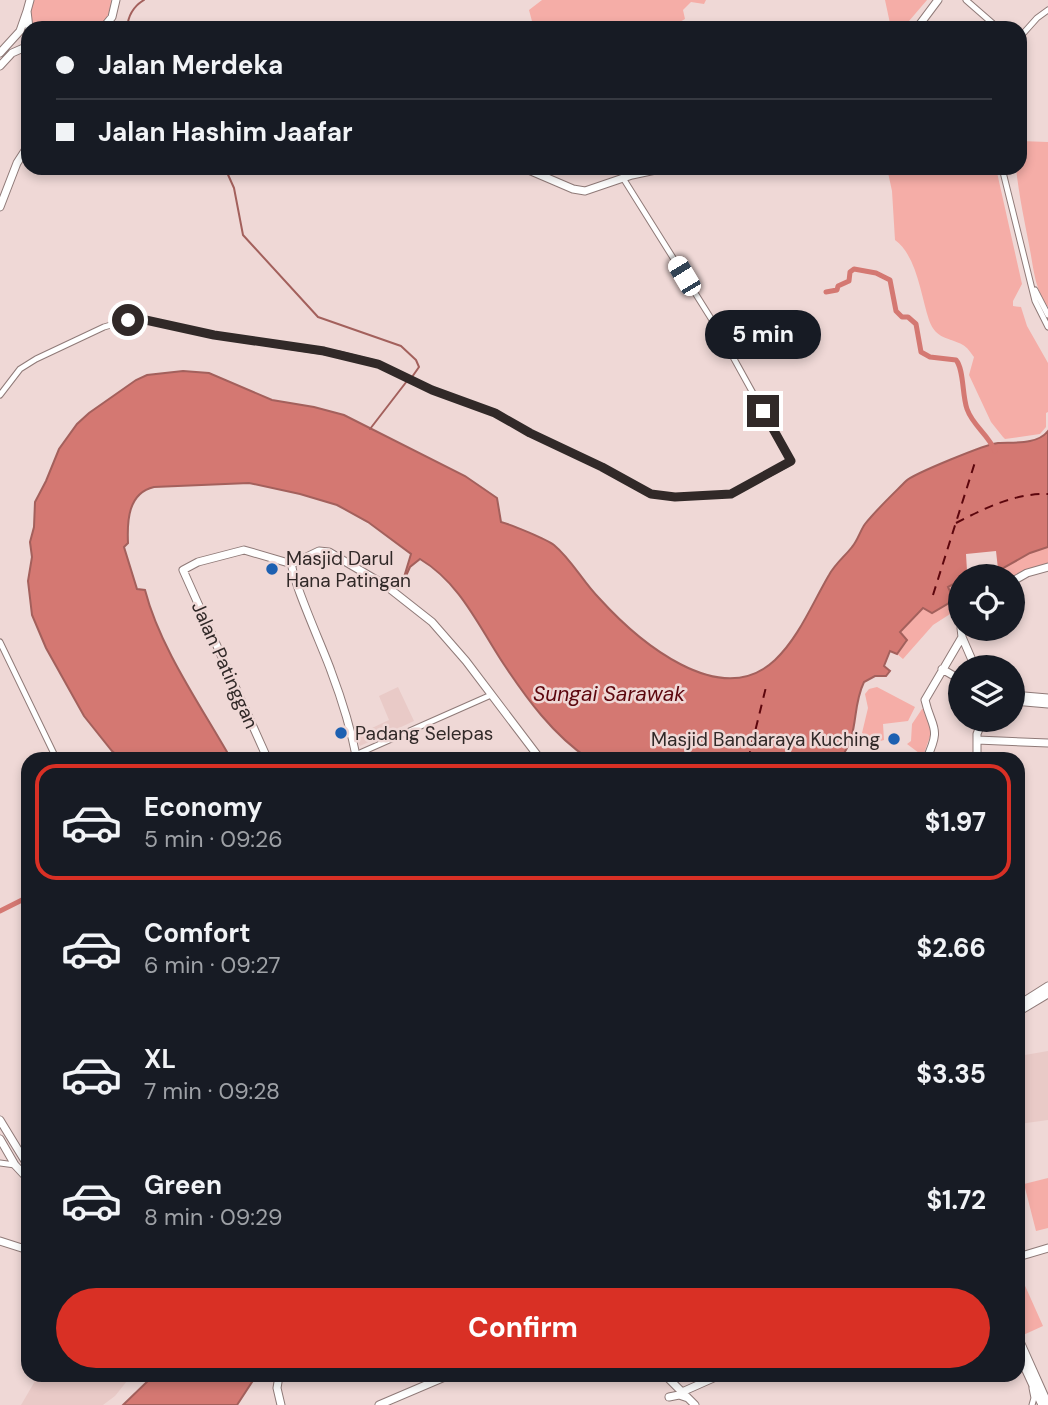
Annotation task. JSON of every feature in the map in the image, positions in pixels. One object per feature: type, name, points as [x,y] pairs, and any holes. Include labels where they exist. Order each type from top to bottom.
[{"type":"main road","points":[[24,21],[30,0]]},
{"type":"main road","points":[[112,17],[116,0]]},
{"type":"main road","points":[[109,21],[125,0]]},
{"type":"main road","points":[[923,21],[938,0]]},
{"type":"main road","points":[[924,21],[944,0]]},
{"type":"main road","points":[[27,11],[28,21]]},
{"type":"main road","points":[[0,53],[21,29]]},
{"type":"main road","points":[[0,66],[21,50]]},
{"type":"main road","points":[[0,207],[21,157]]},
{"type":"main road","points":[[541,175],[580,191],[636,175]]},
{"type":"main road","name":"Jalan Patinggan","points":[[264,752],[183,570],[198,562],[244,550],[292,564]]},
{"type":"main road","points":[[356,752],[350,725],[331,671],[292,576],[292,564],[319,551],[324,551],[383,583],[416,608],[447,638],[535,752]]},
{"type":"main road","points":[[1025,574],[1048,567]]},
{"type":"main road","points":[[930,752],[936,729],[926,700],[959,641]]},
{"type":"main road","points":[[942,669],[948,672]]},
{"type":"main road","points":[[1025,697],[1048,701]]},
{"type":"main road","points":[[1025,701],[1048,701]]},
{"type":"main road","points":[[977,752],[979,732]]},
{"type":"main road","points":[[977,740],[1048,743]]},
{"type":"main road","points":[[1025,1001],[1048,986]]},
{"type":"main road","points":[[1025,1008],[1048,994]]},
{"type":"main road","points":[[0,1120],[21,1155]]},
{"type":"main road","points":[[0,1139],[21,1171]]},
{"type":"main road","points":[[0,1243],[21,1250]]},
{"type":"main road","points":[[1025,1254],[1048,1248]]},
{"type":"main road","points":[[1025,1353],[1048,1404]]},
{"type":"main road","points":[[1025,1368],[1042,1405]]},
{"type":"main road","points":[[278,1382],[281,1405]]},
{"type":"main road","points":[[379,1405],[433,1382]]},
{"type":"main road","points":[[670,1382],[668,1396],[679,1395],[700,1382]]},
{"type":"main road","points":[[675,1382],[697,1405]]},
{"type":"main road","points":[[684,1391],[705,1382]]},
{"type":"street","points":[[966,0],[991,21]]},
{"type":"street","points":[[1027,29],[1048,10]]},
{"type":"street","points":[[1004,175],[1039,312],[1048,327]]},
{"type":"street","points":[[0,395],[20,369],[78,338],[128,320],[141,319],[214,335],[339,354],[378,364],[419,384],[495,413],[651,494],[675,497],[731,494],[791,461],[710,317],[621,180]]},
{"type":"street","points":[[1030,280],[1048,315]]},
{"type":"street","points":[[0,642],[53,752]]},
{"type":"street","points":[[368,752],[491,695]]},
{"type":"street","points":[[0,1163],[15,1165]]},
{"type":"street","points":[[1031,1381],[1034,1398],[1032,1405]]},
{"type":"shaded area","points":[[34,0],[111,0],[105,21],[32,21],[30,12]]},
{"type":"shaded area","points":[[542,0],[706,0],[704,4],[691,2],[683,10],[685,19],[681,21],[532,21],[529,10]]},
{"type":"shaded area","points":[[885,0],[927,0],[909,21],[890,21]]},
{"type":"shaded area","points":[[1027,141],[1048,142],[1048,307],[1036,280],[1017,175],[1027,175]]},
{"type":"shaded area","points":[[889,175],[998,175],[1022,284],[1013,306],[1021,307],[1027,326],[1048,363],[1048,412],[1046,427],[1040,434],[1005,439],[991,422],[969,375],[974,357],[964,346],[935,331],[929,320],[913,266],[895,240]]},
{"type":"shaded area","points":[[1048,547],[1048,563],[1025,572],[1025,564],[1010,564]]},
{"type":"shaded area","points":[[948,603],[948,615],[933,625],[903,659],[897,654],[907,642],[900,632],[924,608],[930,613]]},
{"type":"shaded area","points":[[398,687],[414,721],[360,746],[355,736],[389,720],[379,696]]},
{"type":"shaded area","points":[[877,687],[915,707],[908,721],[883,724],[884,740],[877,742],[862,733],[868,708],[865,694],[869,689]]},
{"type":"shaded area","points":[[924,709],[932,731],[924,752],[918,752],[907,744],[911,741],[912,724]]},
{"type":"shaded area","points":[[1048,1051],[1048,1120],[1025,1123],[1025,1055]]},
{"type":"shaded area","points":[[1048,1178],[1048,1228],[1036,1231],[1025,1184]]},
{"type":"shaded area","points":[[1025,1286],[1043,1326],[1025,1334]]},
{"type":"shaded area","points":[[34,1382],[126,1382],[103,1405],[21,1405]]},
{"type":"water","name":"Sungai Sarawak","points":[[183,371],[209,373],[272,400],[344,415],[465,476],[497,498],[501,522],[554,545],[593,592],[635,633],[657,650],[705,674],[730,678],[753,674],[775,660],[798,631],[831,571],[880,507],[911,477],[980,448],[998,443],[1032,441],[1048,431],[1048,547],[1010,564],[948,564],[948,604],[932,613],[923,608],[900,632],[907,640],[897,654],[890,651],[884,666],[890,671],[886,676],[875,676],[864,682],[853,731],[845,752],[580,752],[552,728],[531,703],[467,606],[446,580],[420,559],[410,567],[401,587],[411,554],[368,522],[337,505],[249,483],[154,487],[145,490],[134,502],[129,517],[128,543],[124,547],[137,589],[145,590],[171,655],[227,752],[113,752],[84,716],[46,648],[32,615],[28,581],[32,557],[30,542],[34,527],[35,502],[59,449],[77,424],[89,413],[147,375]]},
{"type":"water","points":[[147,1382],[252,1382],[237,1405],[123,1405]]},
{"type":"pier","points":[[996,551],[997,564],[967,564],[966,554]]},
{"type":"waterway","points":[[129,21],[137,5],[144,0]]},
{"type":"waterway","points":[[228,175],[234,188],[243,235],[318,317],[401,346],[416,360],[419,367],[412,377]]},
{"type":"waterway","points":[[826,292],[837,290],[838,286],[849,281],[850,272],[854,269],[876,273],[890,280],[896,311],[916,324],[921,352],[930,357],[956,360],[959,364],[967,409],[995,451]]},
{"type":"waterway","points":[[370,429],[407,381]]},
{"type":"waterway","points":[[0,911],[21,900]]},
{"type":"ferry route","points":[[933,595],[976,459]]},
{"type":"ferry route","points":[[956,523],[1012,499],[1048,494]]},
{"type":"ferry route","points":[[750,752],[767,683]]},
{"type":"place","name":"Masjid Darul Hana Patingan","points":[[272,569]]},
{"type":"place","name":"Padang Selepas","points":[[341,733]]},
{"type":"place","name":"Masjid Bandaraya Kuching","points":[[894,739]]},
{"type":"route","points":[[128,320],[141,319],[214,335],[324,351],[378,364],[432,390],[495,413],[651,494],[666,497],[731,494],[791,461],[763,411]]}]
